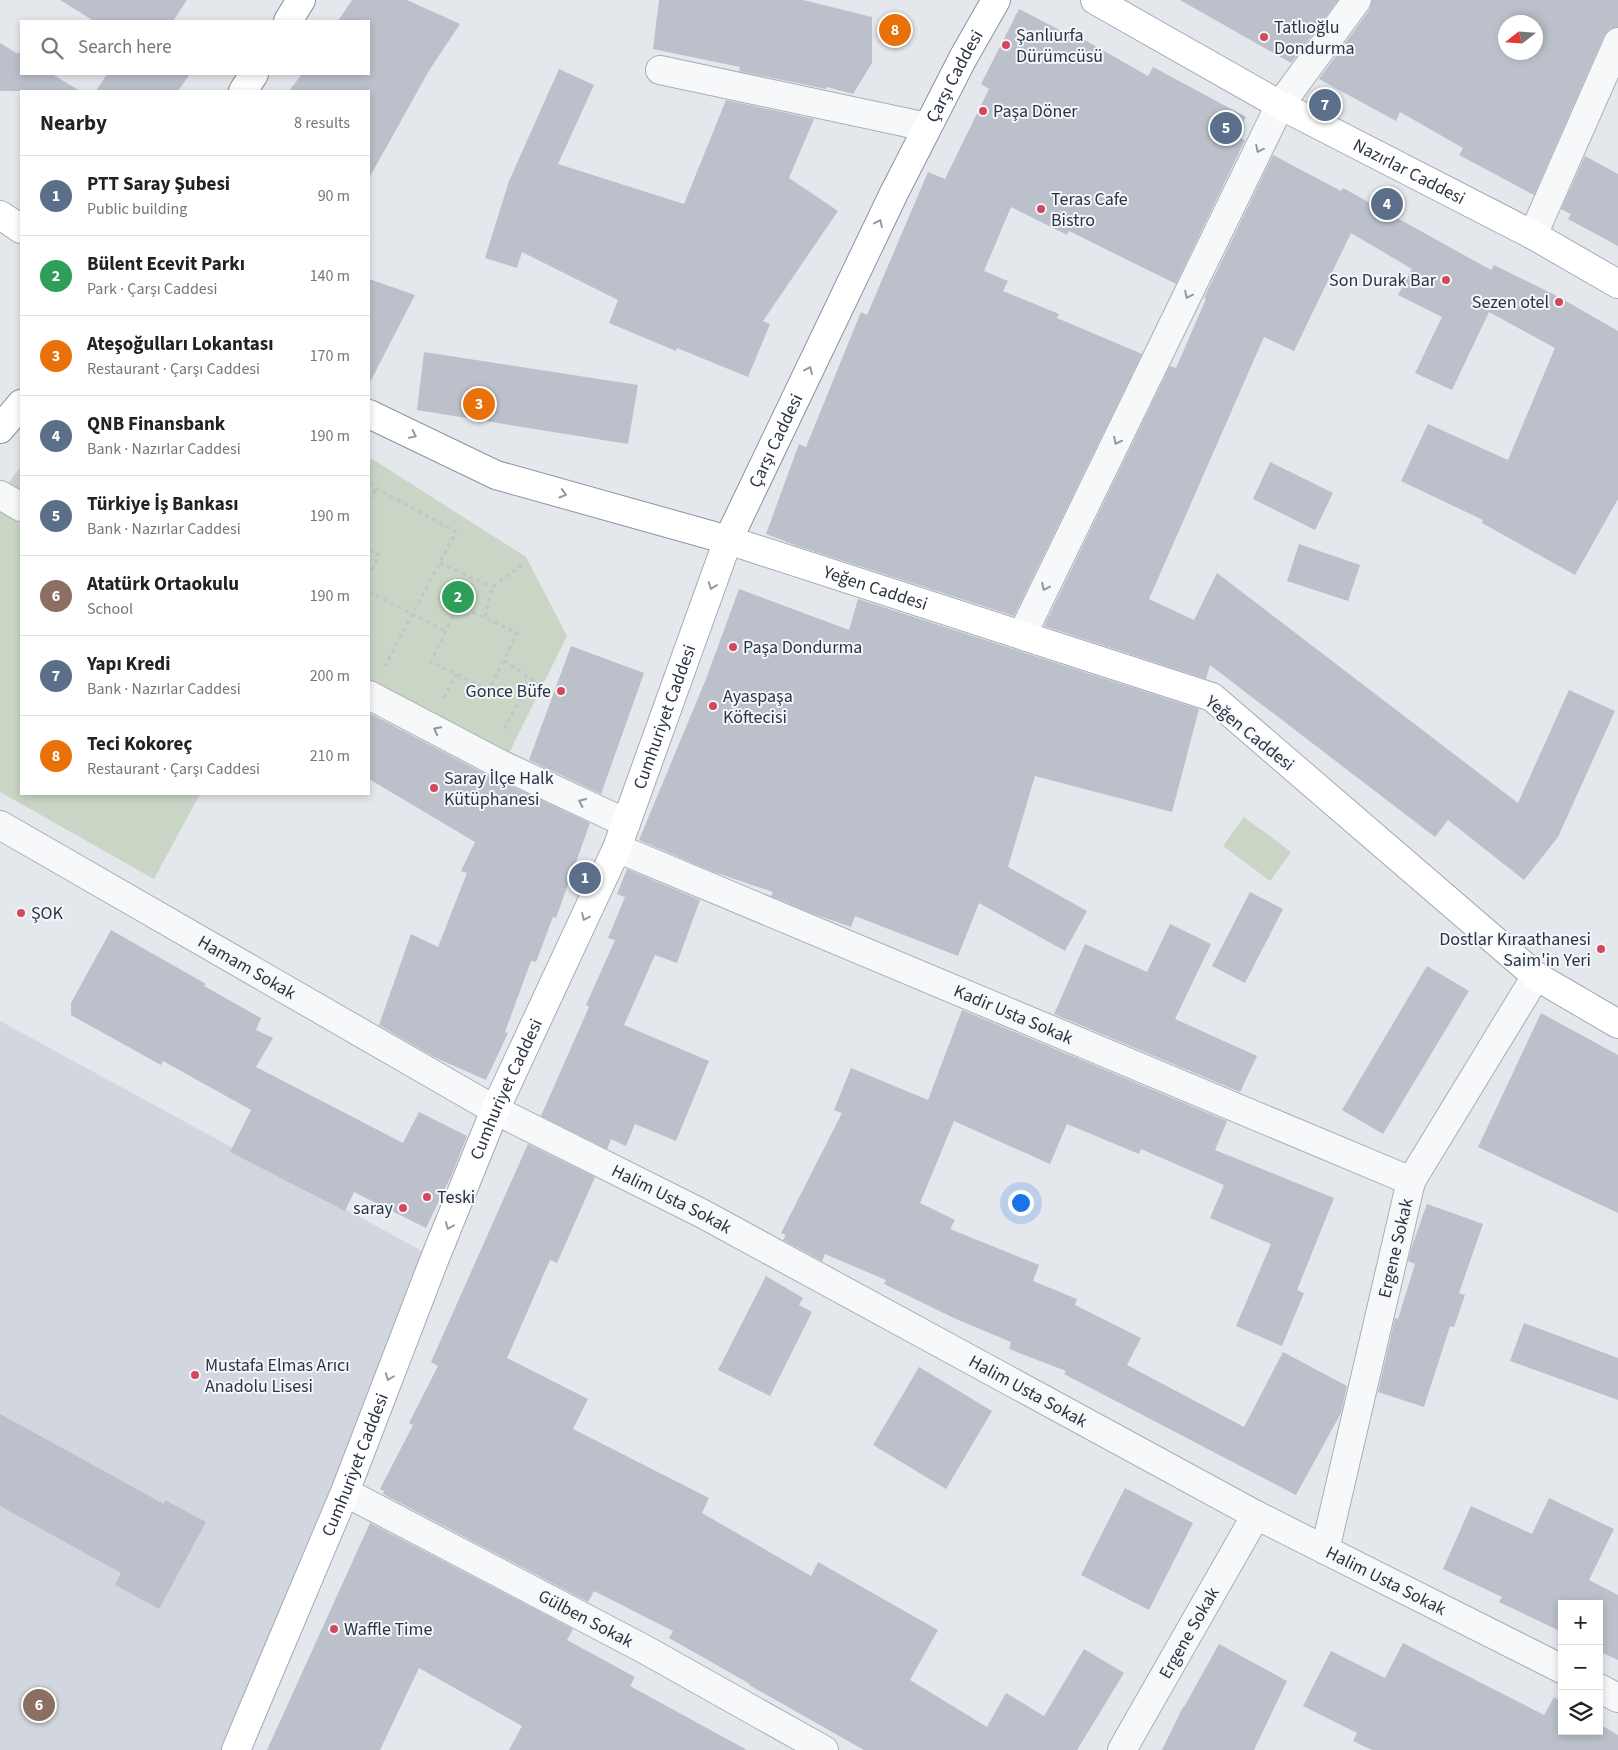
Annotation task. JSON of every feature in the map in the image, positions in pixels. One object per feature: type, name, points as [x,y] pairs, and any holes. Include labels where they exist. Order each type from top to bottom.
[{"type":"main road","points":[[289,20],[301,0]]},
{"type":"main road","name":"Çarşı Caddesi","points":[[728,540],[894,193],[963,58],[996,0]]},
{"type":"main road","name":"Nazırlar Caddesi","points":[[1095,0],[1280,105],[1533,234],[1618,284]]},
{"type":"main road","points":[[243,90],[253,75]]},
{"type":"main road","points":[[0,215],[20,228]]},
{"type":"main road","points":[[0,430],[20,405]]},
{"type":"main road","points":[[370,414],[496,475],[728,540]]},
{"type":"main road","name":"Yeğen Caddesi","points":[[728,540],[1212,697],[1536,976],[1618,1024]]},
{"type":"main road","name":"Cumhuriyet Caddesi","points":[[236,1750],[345,1492],[495,1110],[617,848],[728,540]]},
{"type":"street","points":[[1022,635],[1280,105],[1357,0]]},
{"type":"street","points":[[1533,234],[1618,42]]},
{"type":"street","points":[[660,70],[927,127]]},
{"type":"street","points":[[0,495],[20,506]]},
{"type":"street","points":[[370,696],[496,762],[626,823]]},
{"type":"street","name":"Hamam Sokak","points":[[0,825],[495,1110]]},
{"type":"street","name":"Kadir Usta Sokak","points":[[617,848],[1411,1181]]},
{"type":"street","name":"Ergene Sokak","points":[[1325,1550],[1411,1181],[1536,976]]},
{"type":"street","name":"Halim Usta Sokak","points":[[495,1110],[703,1214],[1256,1515],[1558,1667]]},
{"type":"street","name":"Gülben Sokak","points":[[345,1492],[644,1649],[824,1750]]},
{"type":"street","name":"Ergene Sokak","points":[[1122,1750],[1256,1515]]},
{"type":"street","points":[[1603,1690],[1618,1698]]},
{"type":"path","points":[[370,485],[456,532],[382,671]]},
{"type":"path","points":[[370,498],[376,488]]},
{"type":"path","points":[[370,550],[379,555],[370,574]]},
{"type":"path","points":[[440,563],[492,587]]},
{"type":"path","points":[[485,617],[492,587],[522,565]]},
{"type":"path","points":[[370,593],[446,631]]},
{"type":"path","points":[[458,604],[517,633],[489,690],[431,662],[446,631],[458,604]]},
{"type":"path","points":[[504,661],[548,690]]},
{"type":"path","points":[[386,664],[394,670]]},
{"type":"path","points":[[444,699],[456,674]]},
{"type":"path","points":[[503,730],[531,678]]},
{"type":"shaded area","name":"Mustafa Elmas Arıcı Anadolu Lisesi","points":[[0,1021],[435,1258],[236,1750],[0,1750]]},
{"type":"green space","points":[[370,458],[526,557],[567,636],[508,755],[370,685]]},
{"type":"green space","points":[[20,468],[20,795],[199,795],[154,879],[0,792],[0,493]]},
{"type":"green space","points":[[1244,817],[1291,852],[1270,881],[1223,846]]},
{"type":"building","points":[[60,0],[187,0],[174,20],[92,20]]},
{"type":"building","points":[[352,0],[407,0],[460,24],[430,69],[370,176],[370,90],[290,90],[301,75],[370,75],[370,20],[339,20]]},
{"type":"building","points":[[659,0],[803,0],[872,17],[872,63],[853,94],[827,87],[826,89],[739,71],[740,67],[653,49]]},
{"type":"building","points":[[1180,0],[1338,0],[1291,63]]},
{"type":"building","points":[[1372,0],[1618,0],[1618,27],[1609,29],[1604,36],[1534,195],[1459,155],[1463,148],[1400,112],[1396,121],[1319,79],[1370,9]]},
{"type":"building","points":[[1019,9],[1081,41],[1083,39],[1148,76],[1153,67],[1246,117],[1236,136],[1245,140],[1176,284],[1069,231],[1067,235],[1011,207],[984,271],[1008,281],[1003,291],[1059,314],[1057,318],[1142,354],[1014,616],[797,546],[766,534],[799,444],[806,447],[861,312],[867,315],[928,172],[945,179],[989,89],[981,84]]},
{"type":"building","points":[[0,43],[18,54],[18,52],[20,53],[20,75],[54,75],[78,90],[20,90],[0,91]]},
{"type":"building","points":[[559,69],[594,85],[558,164],[684,204],[726,100],[814,119],[789,178],[838,211],[763,321],[770,324],[748,377],[677,348],[676,351],[609,323],[618,300],[522,252],[517,268],[485,258],[509,181]]},
{"type":"building","points":[[106,75],[189,75],[179,90],[97,90]]},
{"type":"building","points":[[1273,155],[1341,191],[1343,188],[1491,270],[1494,265],[1557,296],[1618,331],[1618,499],[1575,575],[1482,523],[1483,520],[1401,481],[1428,424],[1508,460],[1555,348],[1489,312],[1452,390],[1415,373],[1442,317],[1398,295],[1412,269],[1351,233],[1294,351],[1264,337],[1149,599],[1194,620],[1217,573],[1518,803],[1569,690],[1615,711],[1558,837],[1524,880],[1448,820],[1435,837],[1210,665],[1206,679],[1044,626],[1170,366],[1176,368],[1206,299],[1204,298]]},
{"type":"building","points":[[1585,156],[1618,174],[1618,246],[1568,219],[1571,214],[1561,209]]},
{"type":"building","points":[[370,279],[415,295],[370,382]]},
{"type":"building","points":[[424,352],[638,385],[628,444],[417,410]]},
{"type":"building","points":[[1270,462],[1333,493],[1315,530],[1253,499]]},
{"type":"building","points":[[1299,544],[1360,565],[1348,601],[1287,581]]},
{"type":"building","points":[[739,589],[849,630],[858,599],[1199,709],[1172,812],[1035,776],[1008,867],[1087,911],[1065,951],[979,903],[958,956],[855,916],[851,927],[814,914],[771,896],[773,892],[711,871],[639,840],[706,679]]},
{"type":"building","points":[[571,646],[644,673],[601,794],[529,760]]},
{"type":"building","points":[[370,714],[489,776],[590,823],[556,918],[553,917],[536,962],[531,961],[505,1032],[508,1033],[486,1080],[434,1057],[379,1025],[411,934],[438,947],[467,873],[461,871],[475,842],[370,780]]},
{"type":"building","points":[[627,869],[700,900],[677,963],[655,955],[624,1025],[709,1061],[676,1141],[635,1124],[626,1146],[611,1139],[607,1149],[541,1116],[589,1007],[586,1005],[615,940],[608,938],[625,897],[617,894]]},
{"type":"building","points":[[1250,892],[1283,909],[1245,983],[1212,966]]},
{"type":"building","points":[[1170,924],[1211,944],[1175,1019],[1257,1056],[1240,1092],[1054,1014],[1085,944],[1147,972]]},
{"type":"building","points":[[111,930],[261,1018],[256,1030],[273,1038],[256,1067],[403,1143],[419,1112],[467,1136],[452,1174],[426,1228],[354,1192],[345,1211],[230,1152],[251,1110],[163,1061],[161,1065],[71,1015],[71,1003]]},
{"type":"building","points":[[1427,966],[1469,991],[1383,1134],[1342,1110]]},
{"type":"building","points":[[962,1010],[1227,1121],[1215,1150],[1334,1198],[1297,1290],[1304,1293],[1282,1346],[1236,1326],[1271,1244],[1210,1218],[1224,1185],[1141,1149],[1139,1154],[1067,1124],[1050,1164],[954,1121],[920,1203],[955,1220],[950,1229],[1039,1265],[1033,1281],[1077,1299],[1075,1305],[1141,1338],[1127,1365],[1244,1427],[1283,1352],[1347,1386],[1341,1413],[1296,1495],[1064,1374],[1066,1371],[1009,1349],[1011,1342],[956,1319],[884,1284],[886,1280],[825,1254],[822,1261],[783,1240],[786,1235],[781,1233],[842,1113],[834,1110],[851,1068],[928,1100]]},
{"type":"building","points":[[1541,1013],[1618,1055],[1618,1213],[1478,1147]]},
{"type":"building","points":[[528,1144],[595,1177],[557,1263],[550,1260],[507,1358],[588,1399],[573,1429],[709,1498],[702,1513],[811,1576],[818,1562],[938,1630],[910,1680],[987,1727],[1006,1693],[1044,1716],[1084,1649],[1124,1673],[1077,1750],[864,1750],[669,1638],[673,1631],[594,1591],[588,1602],[383,1494],[384,1491],[380,1489],[413,1425],[409,1423],[438,1366],[431,1362]]},
{"type":"building","points":[[1427,1204],[1483,1224],[1459,1293],[1465,1295],[1454,1327],[1450,1326],[1424,1407],[1378,1392],[1395,1318],[1398,1319],[1415,1264],[1408,1261]]},
{"type":"building","points":[[766,1276],[803,1298],[799,1305],[812,1312],[770,1396],[718,1370]]},
{"type":"building","points":[[1524,1323],[1618,1358],[1618,1400],[1510,1361]]},
{"type":"building","points":[[919,1367],[992,1411],[946,1489],[873,1445]]},
{"type":"building","points":[[0,1414],[164,1504],[165,1500],[206,1522],[159,1609],[115,1585],[121,1573],[0,1506]]},
{"type":"building","points":[[1125,1488],[1193,1523],[1149,1610],[1081,1575]]},
{"type":"building","points":[[1549,1498],[1614,1529],[1589,1580],[1618,1595],[1618,1660],[1603,1653],[1603,1600],[1558,1600],[1558,1630],[1499,1602],[1502,1597],[1443,1569],[1471,1506],[1532,1534]]},
{"type":"building","points":[[370,1523],[573,1629],[567,1640],[635,1677],[630,1686],[747,1750],[509,1750],[522,1726],[419,1668],[380,1750],[267,1750]]},
{"type":"building","points":[[1403,1643],[1544,1715],[1554,1697],[1558,1700],[1558,1735],[1603,1735],[1603,1726],[1618,1735],[1618,1750],[1372,1750],[1353,1741],[1357,1733],[1303,1706],[1331,1651],[1385,1678]]},
{"type":"building","points":[[1219,1644],[1287,1681],[1254,1750],[1162,1750],[1183,1707]]},
{"type":"place","name":"Teci Kokoreç","points":[[895,30]]},
{"type":"place","name":"Tatlıoğlu Dondurma","points":[[1264,37]]},
{"type":"place","name":"Şanlıurfa Dürümcüsü","points":[[1006,45]]},
{"type":"place","name":"Yapı Kredi","points":[[1325,105]]},
{"type":"place","name":"Paşa Döner","points":[[983,111]]},
{"type":"place","name":"Türkiye İş Bankası","points":[[1226,128]]},
{"type":"place","name":"QNB Finansbank","points":[[1387,204]]},
{"type":"place","name":"Teras Cafe Bistro","points":[[1041,209]]},
{"type":"place","name":"Son Durak Bar","points":[[1446,280]]},
{"type":"place","name":"Sezen otel","points":[[1559,302]]},
{"type":"place","name":"Ateşoğulları Lokantası","points":[[479,404]]},
{"type":"place","name":"Bülent Ecevit Parkı","points":[[458,597]]},
{"type":"place","name":"Paşa Dondurma","points":[[733,647]]},
{"type":"place","name":"Gonce Büfe","points":[[561,691]]},
{"type":"place","name":"Ayaspaşa Köftecisi","points":[[713,706]]},
{"type":"place","name":"Saray İlçe Halk Kütüphanesi","points":[[434,788]]},
{"type":"place","name":"PTT Saray Şubesi","points":[[585,878]]},
{"type":"place","name":"ŞOK","points":[[21,913]]},
{"type":"place","name":"Dostlar Kıraathanesi Saim'in Yeri","points":[[1601,949]]},
{"type":"place","name":"Teski","points":[[427,1197]]},
{"type":"place","name":"saray","points":[[403,1208]]},
{"type":"place","name":"Mustafa Elmas Arıcı Anadolu Lisesi","points":[[195,1375]]},
{"type":"place","name":"Waffle Time","points":[[334,1629]]},
{"type":"place","name":"Atatürk Ortaokulu","points":[[39,1705]]}]
